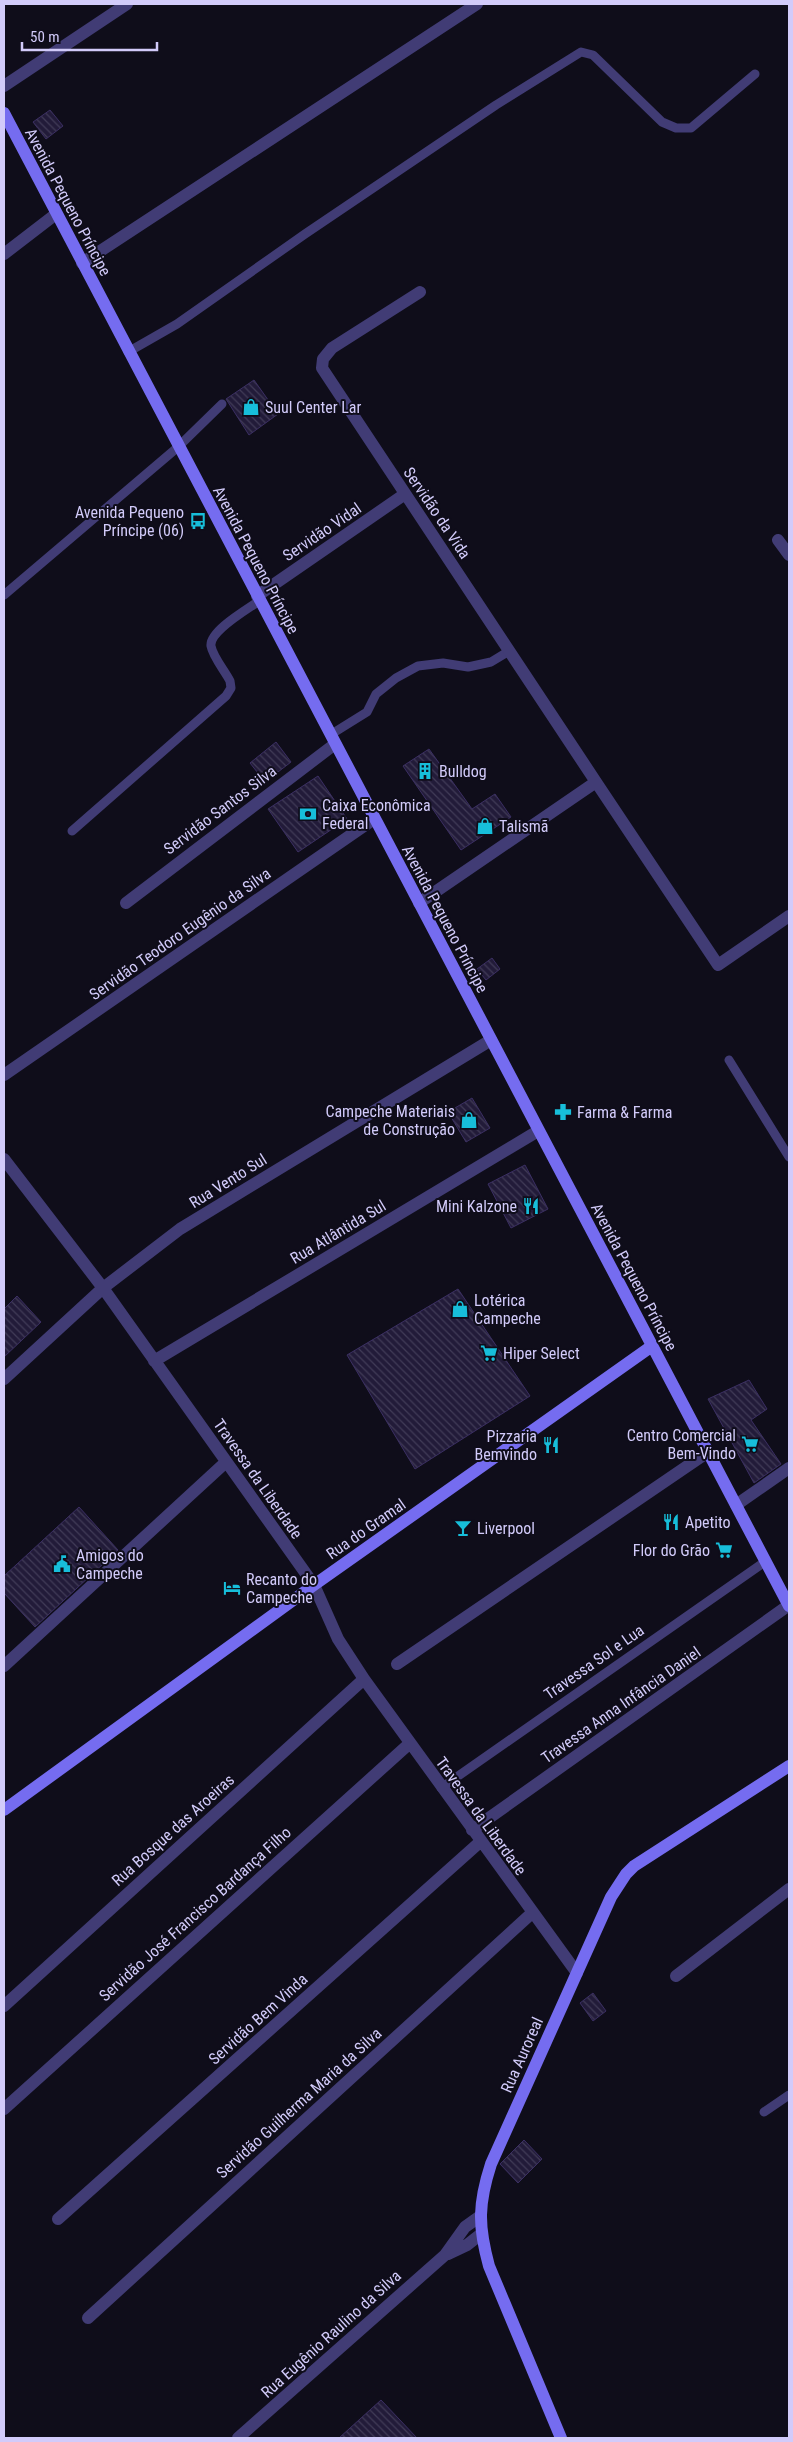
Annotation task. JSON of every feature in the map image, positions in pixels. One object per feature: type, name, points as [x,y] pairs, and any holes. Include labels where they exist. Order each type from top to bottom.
[{"type":"main road","name":"Avenida Pequeno Príncipe","points":[[4,113],[789,1606]]},
{"type":"main road","name":"Rua do Gramal","points":[[4,1810],[314,1586],[652,1346]]},
{"type":"main road","name":"Rua Auroreal","points":[[561,2438],[489,2266],[479,2217],[483,2190],[491,2164],[611,1897],[626,1874],[648,1856],[789,1766]]},
{"type":"street","points":[[4,86],[127,4]]},
{"type":"street","points":[[82,263],[477,4]]},
{"type":"street","points":[[4,254],[56,214]]},
{"type":"street","name":"Servidão da Vida","points":[[420,292],[332,348],[323,360],[322,368],[718,965],[789,916]]},
{"type":"street","name":"Servidão Vidal","points":[[258,598],[405,494]]},
{"type":"street","points":[[778,540],[789,555]]},
{"type":"street","name":"Servidão Santos Silva","points":[[126,903],[333,740]]},
{"type":"street","points":[[418,903],[596,782]]},
{"type":"street","name":"Servidão Teodoro Eugênio da Silva","points":[[4,1075],[374,819]]},
{"type":"street","name":"Rua Vento Sul","points":[[4,1380],[103,1288],[180,1229],[491,1040]]},
{"type":"street","name":"Rua Atlântida Sul","points":[[154,1361],[538,1131]]},
{"type":"street","name":"Travessa da Liberdade","points":[[4,1159],[103,1288],[314,1586],[338,1639],[364,1680],[577,1973]]},
{"type":"street","points":[[397,1664],[708,1452]]},
{"type":"street","points":[[4,1666],[226,1462]]},
{"type":"street","points":[[736,1505],[789,1468]]},
{"type":"street","name":"Travessa Anna Infância Daniel","points":[[472,1830],[789,1606]]},
{"type":"street","name":"Rua Bosque das Aroeiras","points":[[4,2006],[364,1680]]},
{"type":"street","name":"Servidão José Francisco Bardança Filho","points":[[4,2109],[409,1744]]},
{"type":"street","name":"Servidão Bem Vinda","points":[[58,2219],[480,1842]]},
{"type":"street","points":[[676,1976],[789,1889]]},
{"type":"street","name":"Servidão Guilherma Maria da Silva","points":[[88,2318],[532,1913]]},
{"type":"street","name":"Rua Eugênio Raulino da Silva","points":[[238,2438],[445,2254],[466,2227],[479,2217]]},
{"type":"street","name":"Rua Eugênio Raulino da Silva","points":[[445,2254],[467,2245],[481,2234]]},
{"type":"lane","points":[[128,352],[177,324],[305,234],[488,110],[581,52],[593,55],[662,122],[676,128],[691,128],[755,74]]},
{"type":"lane","points":[[4,595],[178,447],[222,404]]},
{"type":"lane","points":[[72,831],[226,696],[231,688],[230,681],[211,648],[212,640],[217,632],[258,598]]},
{"type":"lane","points":[[333,740],[367,712],[376,694],[396,678],[418,666],[443,663],[468,668],[492,662],[509,651]]},
{"type":"lane","points":[[729,1060],[789,1157]]},
{"type":"lane","name":"Travessa Sol e Lua","points":[[441,1788],[766,1561]]},
{"type":"lane","points":[[764,2112],[789,2094]]},
{"type":"building","points":[[50,110],[63,126],[46,139],[33,122]]},
{"type":"building","name":"Suul Center Lar","points":[[254,380],[278,414],[249,435],[226,399]]},
{"type":"building","points":[[276,742],[291,762],[265,782],[250,763]]},
{"type":"building","points":[[429,749],[472,809],[495,794],[511,817],[461,850],[403,766]]},
{"type":"building","name":"Caixa Econômica Federal","points":[[318,776],[347,819],[298,852],[268,809]]},
{"type":"building","points":[[492,958],[500,969],[486,980],[477,969]]},
{"type":"building","name":"Campeche Materiais de Construção","points":[[472,1098],[490,1128],[466,1142],[448,1112]]},
{"type":"building","points":[[525,1165],[548,1209],[511,1228],[488,1184]]},
{"type":"building","points":[[458,1289],[530,1396],[415,1469],[347,1355]]},
{"type":"building","points":[[17,1296],[41,1322],[4,1357],[4,1309]]},
{"type":"building","name":"Centro Comercial Bem-Vindo","points":[[749,1380],[767,1409],[751,1420],[781,1464],[754,1483],[708,1399]]},
{"type":"building","name":"Amigos do Campeche","points":[[79,1507],[118,1550],[35,1627],[4,1593],[4,1576]]},
{"type":"building","points":[[593,1993],[606,2011],[593,2021],[580,2003]]},
{"type":"building","points":[[524,2140],[542,2159],[518,2183],[500,2164]]},
{"type":"building","points":[[381,2400],[417,2438],[339,2438]]},
{"type":"place","name":"Suul Center Lar","points":[[251,407]]},
{"type":"place","name":"Avenida Pequeno Príncipe (06)","points":[[198,521]]},
{"type":"place","name":"Bulldog","points":[[425,771]]},
{"type":"place","name":"Caixa Econômica Federal","points":[[308,814]]},
{"type":"place","name":"Talismã","points":[[485,826]]},
{"type":"place","name":"Farma & Farma","points":[[563,1112]]},
{"type":"place","name":"Campeche Materiais de Construção","points":[[469,1120]]},
{"type":"place","name":"Mini Kalzone","points":[[531,1206]]},
{"type":"place","name":"Lotérica Campeche","points":[[460,1309]]},
{"type":"place","name":"Hiper Select","points":[[489,1353]]},
{"type":"place","name":"Centro Comercial Bem-Vindo","points":[[750,1444]]},
{"type":"place","name":"Pizzaria Bemvindo","points":[[551,1445]]},
{"type":"place","name":"Apetito","points":[[671,1522]]},
{"type":"place","name":"Liverpool","points":[[463,1528]]},
{"type":"place","name":"Flor do Grão","points":[[724,1550]]},
{"type":"place","name":"Amigos do Campeche","points":[[62,1564]]},
{"type":"place","name":"Recanto do Campeche","points":[[232,1588]]}]
